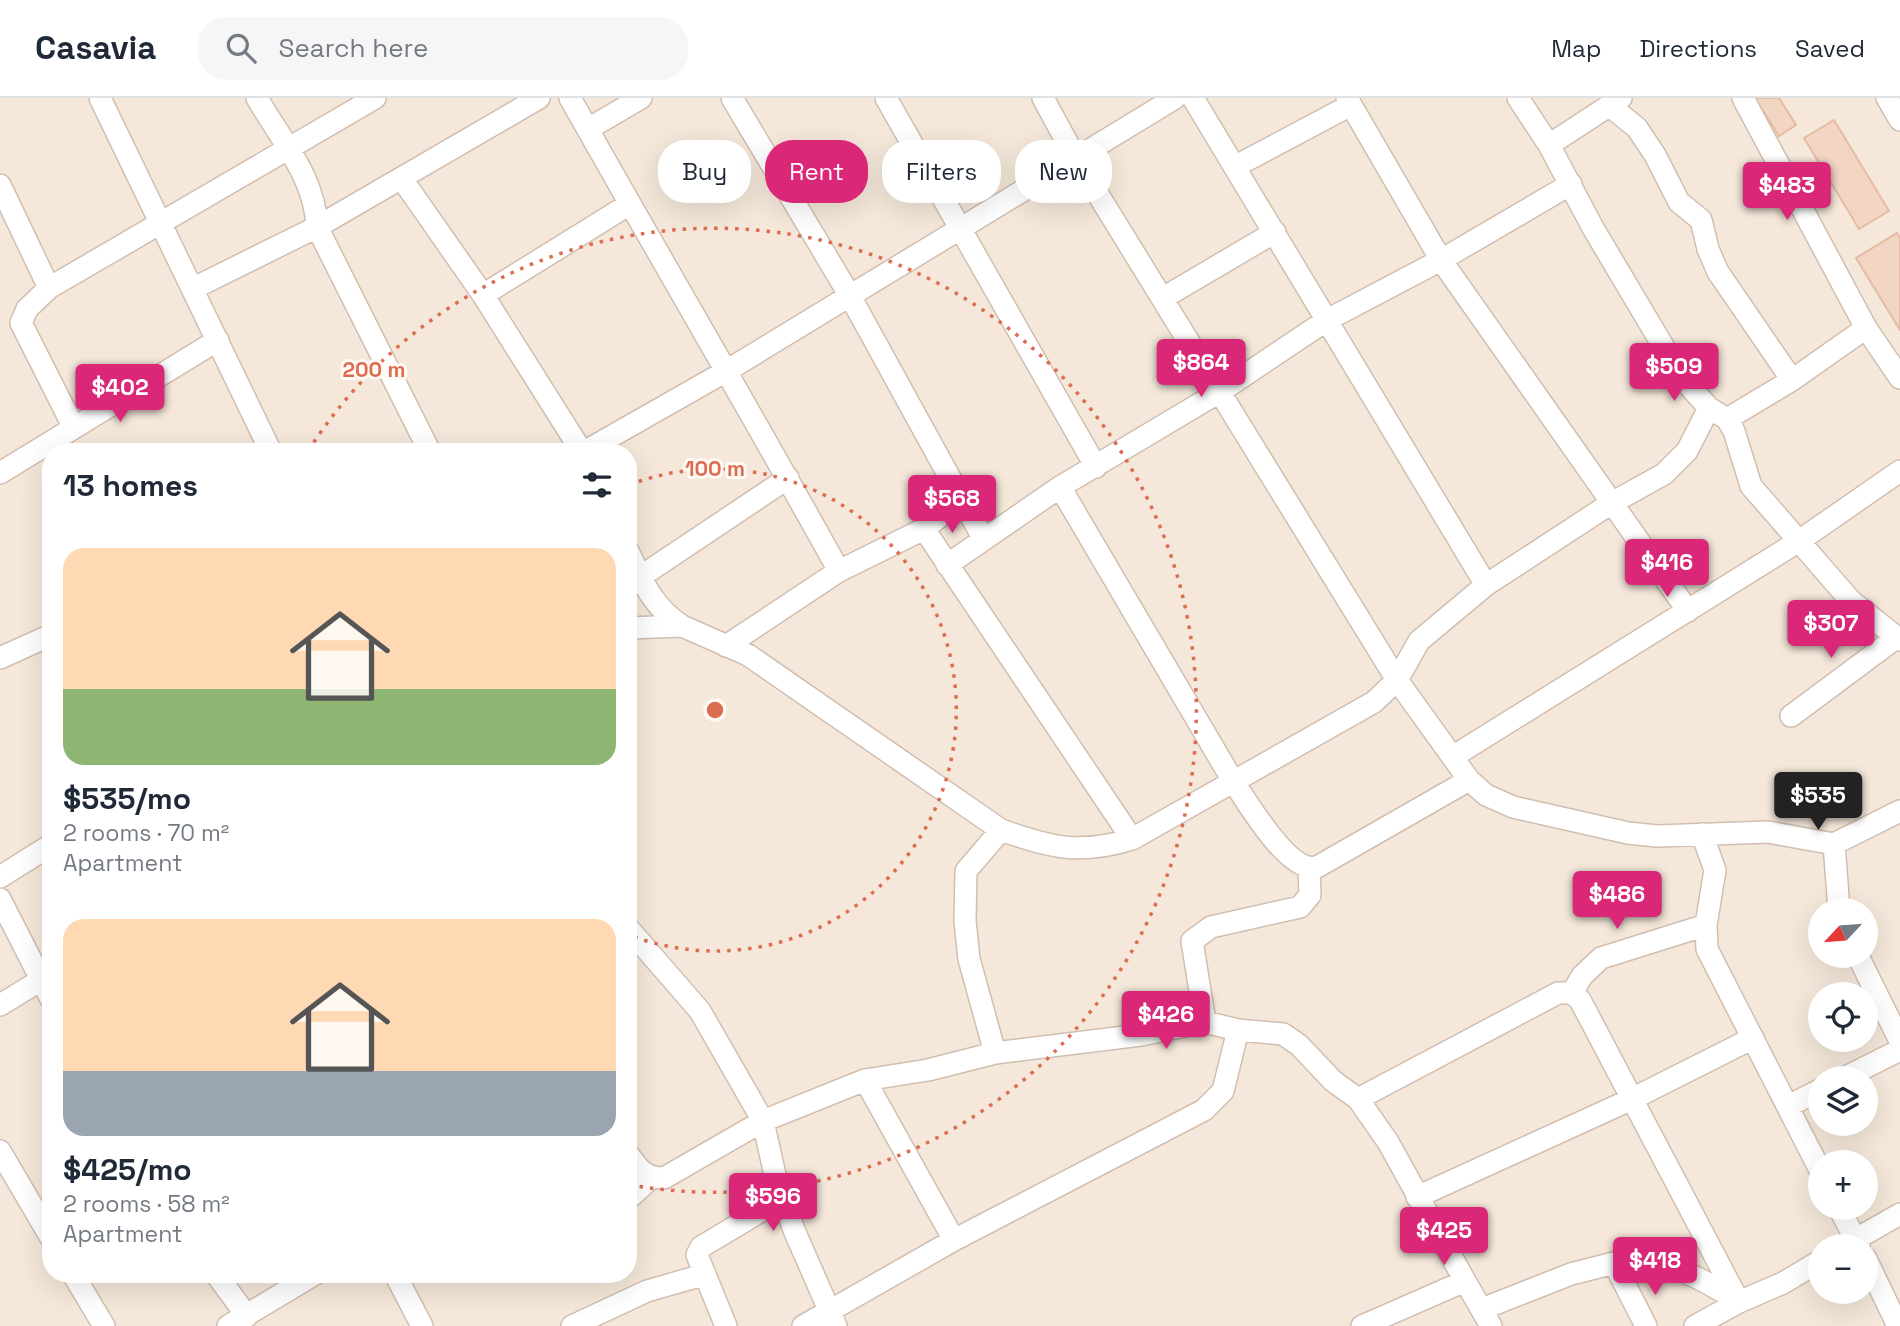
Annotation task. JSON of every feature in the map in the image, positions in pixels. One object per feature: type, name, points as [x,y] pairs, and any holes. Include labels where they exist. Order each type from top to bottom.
[{"type":"street","points":[[100,98],[163,222],[267,443]]},
{"type":"street","points":[[257,98],[308,180],[317,207],[317,227],[425,443]]},
{"type":"street","points":[[74,428],[21,323],[27,309],[49,288],[375,98]]},
{"type":"street","points":[[194,288],[317,227],[539,98]]},
{"type":"street","points":[[570,98],[628,205],[728,370],[839,571]]},
{"type":"street","points":[[588,129],[641,98]]},
{"type":"street","points":[[732,98],[850,296],[983,538]]},
{"type":"street","points":[[886,98],[1096,467]]},
{"type":"street","points":[[1042,98],[1065,140]]},
{"type":"street","points":[[1105,140],[1175,98]]},
{"type":"street","points":[[1192,98],[1236,166],[1486,585]]},
{"type":"street","points":[[1518,98],[1549,145],[1593,228],[1682,378],[1718,413],[1739,440],[1748,481],[1851,600],[1898,639],[1791,716]]},
{"type":"street","points":[[1743,98],[1866,328],[1900,378]]},
{"type":"street","points":[[1887,98],[1900,120]]},
{"type":"street","points":[[1236,166],[1349,101],[1441,260],[1610,504],[1688,611]]},
{"type":"street","points":[[1549,145],[1616,102],[1655,155],[1679,202],[1701,220],[1708,249],[1718,272],[1792,380]]},
{"type":"street","points":[[402,179],[483,295],[577,443]]},
{"type":"street","points":[[947,565],[1060,487],[1221,391],[1327,320],[1441,260],[1571,184]]},
{"type":"street","points":[[0,186],[49,288]]},
{"type":"street","points":[[599,443],[728,370],[1015,194]]},
{"type":"street","points":[[1103,203],[1397,680],[1469,780],[1486,795],[1525,810],[1628,833],[1657,836],[1768,832],[1834,845],[1900,811]]},
{"type":"street","points":[[483,295],[628,205]]},
{"type":"street","points":[[1163,298],[1275,232]]},
{"type":"street","points":[[637,570],[662,613],[682,626],[748,655],[1001,830],[1049,847],[1101,849],[1132,839],[1374,702],[1397,680],[1419,641],[1486,585],[1610,504],[1646,487],[1678,462],[1718,413],[1792,380],[1866,328]]},
{"type":"street","points":[[49,443],[218,340]]},
{"type":"street","points":[[0,473],[42,447]]},
{"type":"street","points":[[1454,756],[1799,541],[1900,471]]},
{"type":"street","points":[[640,577],[788,478]]},
{"type":"street","points":[[1060,487],[1233,781],[1264,827],[1299,865],[1308,869]]},
{"type":"street","points":[[726,646],[839,571],[924,529],[962,499]]},
{"type":"street","points":[[924,529],[1132,839]]},
{"type":"street","points":[[637,628],[682,626]]},
{"type":"street","points":[[0,658],[42,639]]},
{"type":"street","points":[[1308,869],[1469,780]]},
{"type":"street","points":[[995,1053],[969,959],[965,921],[966,870],[1001,830]]},
{"type":"street","points":[[1702,834],[1715,870],[1706,925],[1707,948],[1810,1150]]},
{"type":"street","points":[[1834,845],[1838,898]]},
{"type":"street","points":[[0,877],[42,851]]},
{"type":"street","points":[[1205,1023],[1192,941],[1211,927],[1300,907],[1310,895],[1308,869]]},
{"type":"street","points":[[0,899],[42,981]]},
{"type":"street","points":[[1572,993],[1582,976],[1601,958],[1706,925]]},
{"type":"street","points":[[637,938],[700,1011],[763,1121],[783,1198],[832,1318]]},
{"type":"street","points":[[1864,968],[1900,1041]]},
{"type":"street","points":[[0,1004],[42,990]]},
{"type":"street","points":[[1358,1099],[1558,993],[1572,993],[1580,1000],[1739,1302]]},
{"type":"street","points":[[637,1166],[650,1178],[664,1178],[763,1121],[865,1080],[928,1070],[995,1053],[1141,1035],[1205,1023],[1238,1030],[1283,1034],[1299,1045],[1333,1082],[1358,1099],[1388,1142],[1486,1318],[1571,1274],[1638,1259],[1670,1266],[1698,1277],[1739,1302]]},
{"type":"street","points":[[803,1326],[832,1318],[954,1240],[1205,1110],[1223,1091],[1238,1030]]},
{"type":"street","points":[[1417,1197],[1632,1098],[1753,1038]]},
{"type":"street","points":[[1868,1066],[1900,1050]]},
{"type":"street","points":[[865,1080],[954,1240]]},
{"type":"street","points":[[1788,1106],[1808,1096]]},
{"type":"street","points":[[0,1151],[42,1223]]},
{"type":"street","points":[[637,1190],[650,1178]]},
{"type":"street","points":[[726,1326],[697,1255],[702,1247],[783,1198]]},
{"type":"street","points":[[1869,1234],[1900,1214]]},
{"type":"street","points":[[1614,1263],[1646,1326]]},
{"type":"street","points":[[1695,1326],[1808,1268]]},
{"type":"street","points":[[572,1326],[647,1291],[703,1275]]},
{"type":"street","points":[[1362,1326],[1465,1280]]},
{"type":"street","points":[[78,1283],[104,1326]]},
{"type":"street","points":[[220,1283],[238,1321],[300,1283]]},
{"type":"street","points":[[400,1283],[422,1326]]},
{"type":"street","points":[[1878,1284],[1898,1326]]},
{"type":"shaded area","points":[[0,98],[1900,98],[1900,1326],[0,1326]]},
{"type":"building","points":[[1755,98],[1779,98],[1796,125],[1779,136]]},
{"type":"building","points":[[1834,120],[1889,211],[1859,229],[1804,138]]},
{"type":"building","points":[[1897,233],[1900,239],[1900,330],[1856,258]]}]
